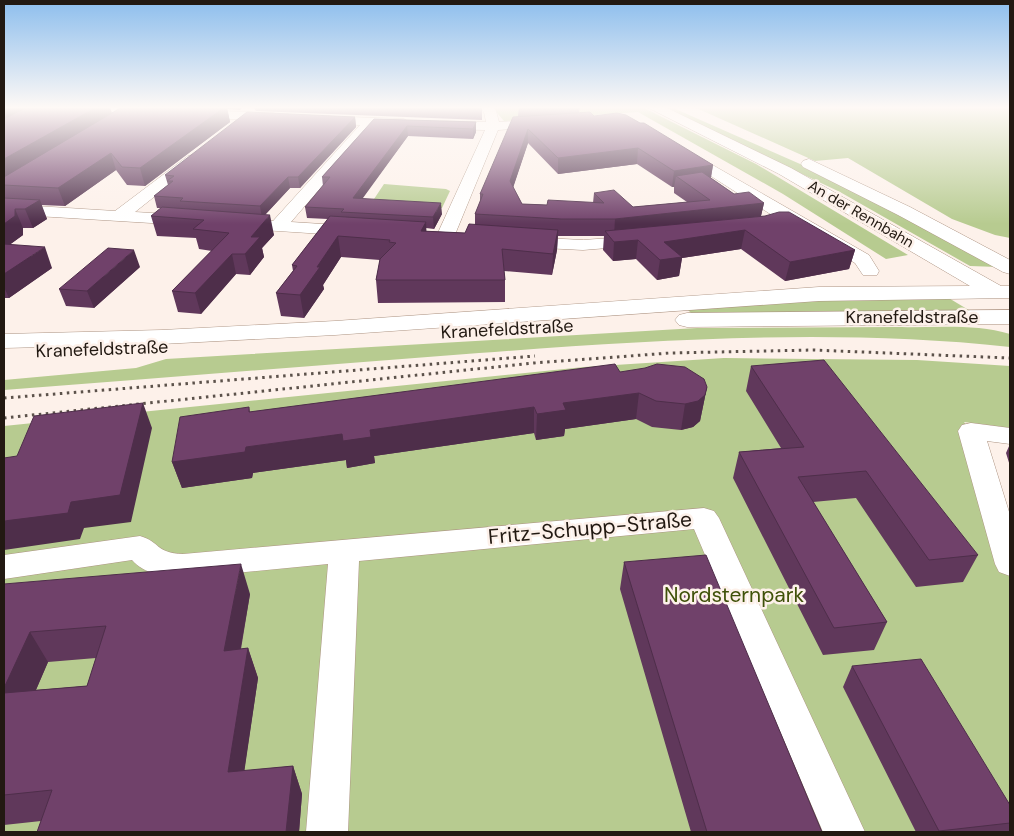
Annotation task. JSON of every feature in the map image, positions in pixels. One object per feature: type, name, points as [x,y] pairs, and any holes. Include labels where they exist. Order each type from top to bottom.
[{"type":"street","points":[[278,226],[349,146]]},
{"type":"street","points":[[446,237],[485,146]]},
{"type":"street","name":"An der Rennbahn","points":[[735,146],[825,192],[1005,294]]},
{"type":"street","name":"An der Rennbahn","points":[[767,146],[831,175],[1010,268]]},
{"type":"street","points":[[674,147],[775,219],[862,259],[870,271]]},
{"type":"street","points":[[119,216],[203,151]]},
{"type":"street","points":[[4,209],[202,221]]},
{"type":"street","points":[[221,223],[367,232]]},
{"type":"street","points":[[426,236],[465,238]]},
{"type":"street","points":[[505,240],[583,245],[654,239]]},
{"type":"street","name":"Kranefeldstraße","points":[[4,341],[162,337],[335,328],[819,294],[1005,294]]},
{"type":"street","name":"Kranefeldstraße","points":[[4,352],[223,345],[688,320],[1010,317]]},
{"type":"street","points":[[1010,436],[971,431],[1010,564]]},
{"type":"street","name":"Fritz-Schupp-Straße","points":[[4,568],[140,548],[146,557],[173,566],[704,518],[844,832]]},
{"type":"street","points":[[327,832],[344,550]]},
{"type":"green space","points":[[698,146],[720,146],[756,164],[908,255],[886,259],[783,194]]},
{"type":"green space","points":[[743,146],[759,146],[807,167],[998,267],[970,266],[840,192]]},
{"type":"green space","points":[[781,146],[1010,146],[1010,238],[995,235],[952,219],[848,158],[815,161]]},
{"type":"green space","points":[[384,184],[446,189],[450,191],[442,208],[366,203],[374,199]]},
{"type":"green space","points":[[947,297],[972,312],[692,314],[688,310],[792,301]]},
{"type":"green space","points":[[697,328],[982,328],[1010,334],[1010,347],[944,341],[877,338],[811,337],[678,340],[479,353],[4,390],[4,380],[136,368],[166,359]]},
{"type":"green space","name":"Nordsternpark","points":[[724,358],[917,360],[1010,366],[1010,428],[964,422],[971,431],[1010,564],[1010,832],[4,832],[4,426],[584,367]]},
{"type":"building","points":[[4,146],[27,146],[4,159]]},
{"type":"building","points":[[56,146],[171,146],[140,168],[122,167],[111,153],[58,188],[4,185],[4,177]]},
{"type":"building","points":[[203,146],[327,146],[298,177],[288,177],[260,206],[180,201],[183,198],[154,196],[173,181],[167,181],[174,176],[165,175]]},
{"type":"building","points":[[350,146],[392,146],[353,198],[441,203],[433,217],[341,212],[344,209],[305,207],[330,177],[322,177]]},
{"type":"building","points":[[501,146],[522,146],[510,181],[522,204],[547,205],[548,200],[604,203],[594,193],[614,190],[633,207],[710,200],[676,176],[702,172],[734,194],[749,192],[764,203],[615,219],[561,219],[475,214],[483,194],[480,194]]},
{"type":"building","points":[[546,146],[682,146],[713,165],[674,171],[638,148],[558,158]]},
{"type":"building","points":[[4,198],[40,200],[25,209],[15,209],[15,216],[4,224]]},
{"type":"building","points":[[162,207],[270,215],[251,237],[260,237],[245,254],[232,254],[195,293],[172,291],[229,233],[193,229],[204,220],[151,216]]},
{"type":"building","points":[[779,212],[789,212],[855,250],[790,262],[745,230],[664,242],[682,257],[660,260],[638,240],[614,242],[605,231],[765,216]]},
{"type":"building","points":[[330,216],[426,222],[421,231],[465,233],[469,224],[558,230],[553,254],[502,249],[505,280],[376,280],[380,259],[396,243],[389,242],[390,240],[338,236],[317,267],[320,267],[300,295],[276,293],[297,266],[292,265]]},
{"type":"building","points":[[4,244],[45,247],[4,274]]},
{"type":"building","points":[[108,248],[134,250],[87,291],[59,289]]},
{"type":"building","points":[[824,360],[978,555],[929,560],[866,471],[798,477],[887,622],[834,628],[739,452],[804,447],[751,366]]},
{"type":"building","points":[[615,364],[620,372],[657,364],[685,367],[704,379],[707,387],[705,395],[698,401],[685,404],[656,401],[639,393],[563,403],[566,410],[537,414],[534,407],[370,430],[371,437],[343,441],[342,434],[246,447],[245,452],[172,462],[180,417],[249,407],[249,412]]},
{"type":"building","points":[[143,403],[120,495],[71,502],[68,513],[4,521],[4,458],[17,456],[34,416]]},
{"type":"building","points":[[706,555],[822,832],[707,832],[624,562]]},
{"type":"building","points":[[241,564],[224,651],[248,648],[228,772],[293,766],[286,832],[37,832],[52,790],[4,795],[4,693],[87,686],[106,626],[30,632],[4,688],[4,584]]},
{"type":"building","points":[[921,659],[1010,805],[1010,823],[939,831],[852,666]]},
{"type":"railway","points":[[4,418],[534,363],[670,353],[813,350],[1010,358]]},
{"type":"railway","points":[[4,398],[535,356]]}]
